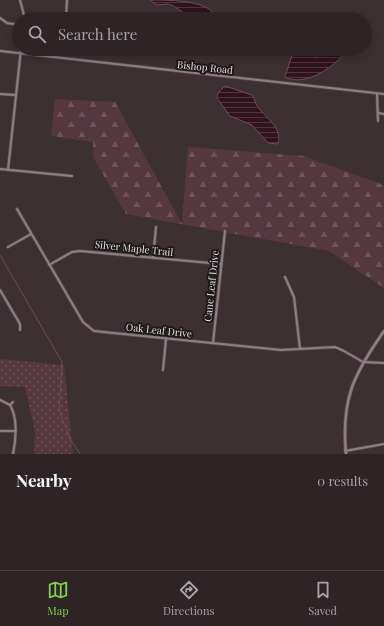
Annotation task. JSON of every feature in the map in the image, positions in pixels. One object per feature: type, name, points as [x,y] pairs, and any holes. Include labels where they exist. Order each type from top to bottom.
[{"type":"main road","points":[[346,452],[344,429],[347,401],[363,362],[384,331]]},
{"type":"street","points":[[20,0],[23,12]]},
{"type":"street","points":[[66,12],[67,0]]},
{"type":"street","points":[[0,18],[7,23],[12,24]]},
{"type":"street","name":"Bishop Road","points":[[0,51],[12,53]]},
{"type":"street","points":[[8,170],[20,56]]},
{"type":"street","name":"Bishop Road","points":[[38,56],[384,94]]},
{"type":"street","points":[[0,94],[16,95]]},
{"type":"street","points":[[378,94],[378,121]]},
{"type":"street","points":[[379,113],[384,114]]},
{"type":"street","points":[[0,169],[72,176]]},
{"type":"street","name":"Oak Leaf Drive","points":[[17,209],[83,322],[90,329],[99,332],[281,350],[335,347],[344,350],[363,362]]},
{"type":"street","points":[[153,258],[156,227]]},
{"type":"street","name":"Cane Leaf Drive","points":[[213,344],[225,231]]},
{"type":"street","points":[[8,247],[31,234]]},
{"type":"street","name":"Silver Maple Trail","points":[[50,265],[72,252],[80,250],[221,264]]},
{"type":"street","points":[[284,277],[294,297],[300,350]]},
{"type":"street","points":[[0,290],[20,324],[20,330]]},
{"type":"street","points":[[0,298],[4,296]]},
{"type":"street","points":[[163,370],[166,339]]},
{"type":"street","points":[[363,362],[384,364]]},
{"type":"street","points":[[0,400],[10,405],[15,414],[13,454]]},
{"type":"street","points":[[10,405],[13,402]]},
{"type":"street","points":[[0,431],[15,431]]},
{"type":"street","points":[[346,452],[384,444]]},
{"type":"green space","points":[[55,99],[115,102],[182,224],[188,147],[303,156],[384,185],[384,288],[329,251],[126,214],[93,157],[93,142],[51,136]]},
{"type":"green space","points":[[0,359],[64,365],[73,454],[34,454],[35,432],[25,387],[0,386]]},
{"type":"shaded area","points":[[150,0],[191,3],[206,7],[212,11],[182,12],[168,4],[157,5]]},
{"type":"shaded area","points":[[292,56],[342,56],[329,68],[311,77],[302,80],[293,80],[285,77]]},
{"type":"shaded area","points":[[225,86],[252,95],[259,109],[272,122],[278,132],[278,144],[268,143],[252,125],[230,116],[217,98],[218,93]]},
{"type":"waterway","points":[[0,255],[62,362],[59,410],[70,439],[80,454]]}]
